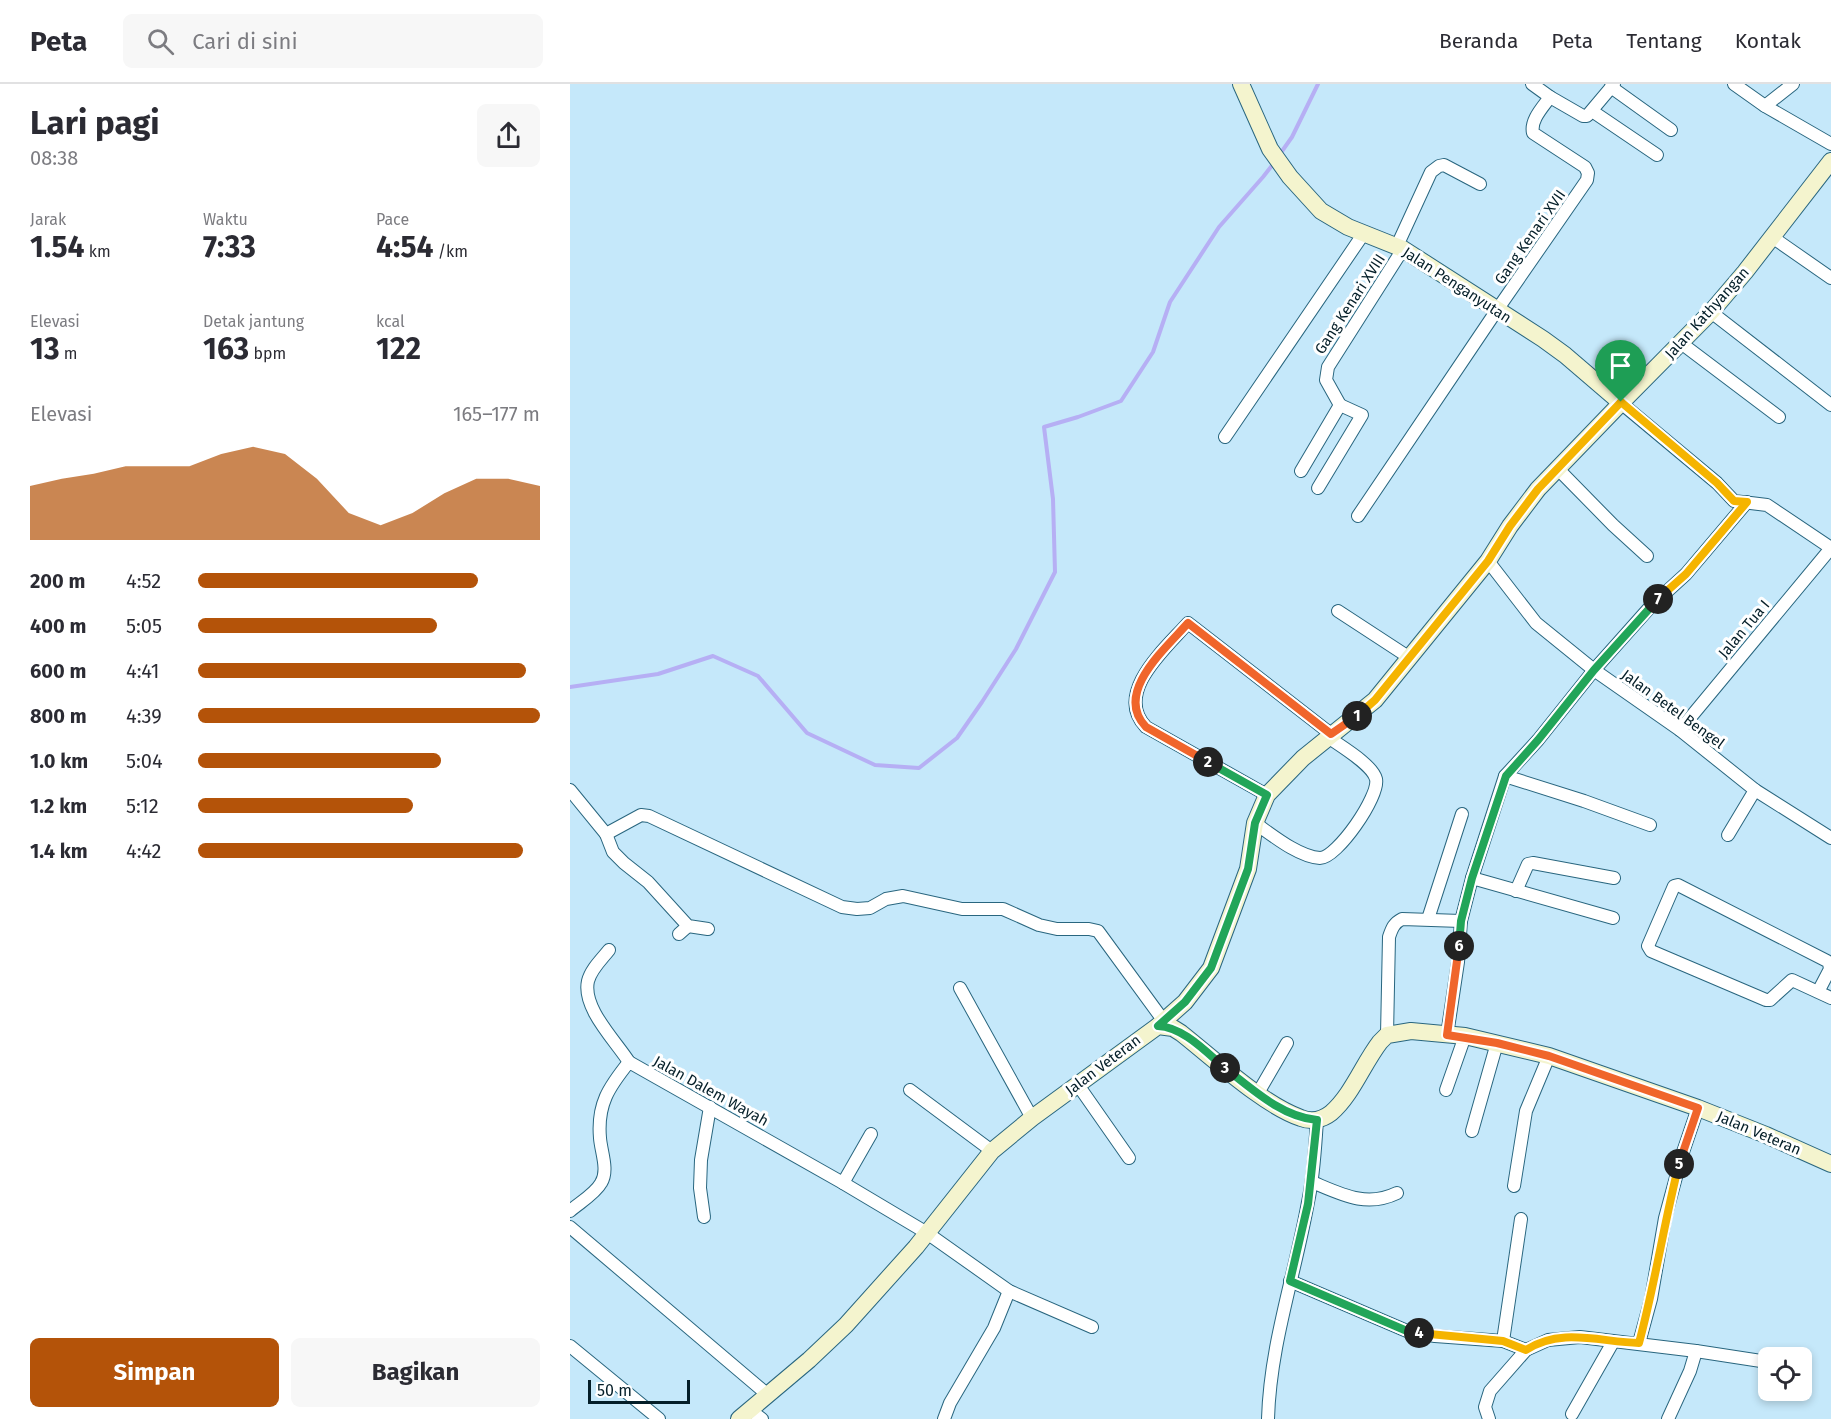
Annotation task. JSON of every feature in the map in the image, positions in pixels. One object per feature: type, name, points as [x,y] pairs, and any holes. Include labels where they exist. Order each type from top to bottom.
[{"type":"street","name":"Jalan Penganyutan","points":[[1241,84],[1270,149],[1290,177],[1321,211],[1333,219],[1400,248],[1565,355],[1621,402]]},
{"type":"street","points":[[1532,84],[1583,116],[1587,116],[1613,86],[1671,130]]},
{"type":"street","points":[[1734,84],[1765,106],[1831,144]]},
{"type":"street","points":[[1765,106],[1793,84]]},
{"type":"street","name":"Gang Kenari XVII","points":[[1358,516],[1588,177],[1585,167],[1532,130],[1536,116],[1550,97]]},
{"type":"street","points":[[1592,111],[1657,155]]},
{"type":"street","name":"Jalan Kathyangan","points":[[1160,1023],[1185,1002],[1211,968],[1248,869],[1255,823],[1267,795],[1290,770],[1370,704],[1488,561],[1538,489],[1711,312],[1831,161]]},
{"type":"street","name":"Gang Kenari XVIII","points":[[1340,405],[1326,380],[1328,367],[1400,248],[1431,172],[1444,165],[1480,184]]},
{"type":"street","points":[[1225,437],[1364,233]]},
{"type":"street","points":[[1772,237],[1831,278]]},
{"type":"street","points":[[1711,312],[1831,405]]},
{"type":"street","points":[[1681,343],[1779,417]]},
{"type":"street","points":[[1621,402],[1717,483],[1734,501],[1767,505],[1831,548]]},
{"type":"street","points":[[1301,471],[1340,405],[1362,415],[1318,488]]},
{"type":"street","points":[[1559,470],[1647,556]]},
{"type":"street","points":[[1447,1035],[1458,962],[1461,921],[1472,878],[1506,776],[1594,670],[1651,606],[1686,574],[1747,502]]},
{"type":"street","name":"Jalan Tua I","points":[[1680,730],[1831,548]]},
{"type":"street","name":"Jalan Betel Bengel","points":[[1488,561],[1536,623],[1594,670],[1680,730],[1755,790],[1831,838]]},
{"type":"street","points":[[1338,611],[1410,658]]},
{"type":"street","points":[[1255,823],[1289,847],[1312,857],[1323,858],[1332,854],[1364,813],[1376,791],[1375,776],[1366,764],[1188,623],[1144,674],[1135,695],[1138,719],[1146,727],[1267,795]]},
{"type":"street","points":[[1506,776],[1650,825]]},
{"type":"street","points":[[570,790],[606,834],[613,852],[648,882],[684,930],[708,929]]},
{"type":"street","points":[[1728,835],[1755,790]]},
{"type":"street","points":[[1428,919],[1462,814]]},
{"type":"street","points":[[606,834],[641,815],[650,816],[842,907],[870,908],[886,899],[903,896],[962,909],[1003,909],[1039,925],[1057,929],[1098,931],[1160,1023],[1181,1033],[1258,1094],[1302,1119],[1317,1120],[1330,1114],[1387,1035],[1389,937],[1392,927],[1402,919],[1461,921]]},
{"type":"street","points":[[1516,891],[1528,864],[1533,863],[1614,878]]},
{"type":"street","points":[[1472,878],[1613,918]]},
{"type":"street","points":[[1818,992],[1830,969],[1827,961],[1678,885],[1674,886],[1648,945],[1651,951],[1766,1000],[1773,998],[1792,980],[1818,992],[1831,998]]},
{"type":"street","points":[[609,950],[588,980],[590,1003],[629,1062]]},
{"type":"street","points":[[960,988],[1032,1118]]},
{"type":"street","name":"Jalan Veteran","points":[[750,1416],[768,1395],[846,1325],[927,1233],[992,1151],[1032,1118],[1160,1023]]},
{"type":"street","name":"Jalan Veteran","points":[[1387,1035],[1411,1031],[1464,1036],[1549,1056],[1766,1134],[1831,1164]]},
{"type":"street","points":[[1446,1090],[1464,1036]]},
{"type":"street","points":[[1258,1094],[1287,1043]]},
{"type":"street","points":[[1472,1131],[1497,1043]]},
{"type":"street","points":[[1514,1186],[1526,1111],[1549,1056]]},
{"type":"street","name":"Jalan Dalem Wayah","points":[[570,1211],[600,1186],[604,1177],[600,1136],[601,1109],[609,1088],[629,1062],[927,1233],[1009,1291],[1092,1327]]},
{"type":"street","points":[[1078,1084],[1129,1158]]},
{"type":"street","points":[[910,1090],[992,1151]]},
{"type":"street","points":[[704,1217],[700,1188],[701,1160],[710,1107]]},
{"type":"street","points":[[1639,1343],[1651,1299],[1665,1218],[1682,1155],[1698,1108]]},
{"type":"street","points":[[1268,1419],[1272,1368],[1281,1316],[1312,1182],[1317,1120]]},
{"type":"street","points":[[843,1183],[871,1134]]},
{"type":"street","points":[[1312,1182],[1336,1192],[1371,1201],[1384,1200],[1397,1193]]},
{"type":"street","points":[[1503,1341],[1521,1219]]},
{"type":"street","points":[[570,1227],[768,1395]]},
{"type":"street","points":[[1290,1281],[1407,1331],[1435,1336],[1503,1341],[1526,1350]]},
{"type":"street","points":[[944,1419],[950,1403],[994,1328],[1009,1291]]},
{"type":"street","points":[[1489,1419],[1485,1407],[1487,1398],[1526,1350],[1537,1343],[1564,1337],[1639,1343],[1758,1361]]},
{"type":"street","points":[[1572,1414],[1613,1342]]},
{"type":"street","points":[[570,1346],[659,1419]]},
{"type":"street","points":[[1668,1419],[1690,1371],[1696,1351]]},
{"type":"waterway","points":[[1280,154],[1292,137],[1318,84]]},
{"type":"waterway","points":[[570,687],[658,674],[713,656],[758,676],[807,733],[875,765],[919,768],[957,738],[982,702],[1016,649],[1055,572],[1053,499],[1044,427],[1121,401],[1153,352],[1170,302],[1219,227],[1274,163]]},
{"type":"route","points":[[1621,402],[1717,483],[1734,501],[1747,502],[1686,574],[1651,606],[1594,670],[1506,776],[1500,788],[1472,878],[1461,921],[1458,962],[1447,1035],[1464,1036],[1549,1056],[1698,1108],[1682,1155],[1665,1218],[1651,1299],[1639,1343],[1564,1337],[1537,1343],[1526,1350],[1503,1341],[1435,1336],[1407,1331],[1290,1281],[1312,1182],[1317,1120],[1302,1119],[1258,1094],[1181,1033],[1173,1028],[1158,1026],[1185,1002],[1211,968],[1248,869],[1255,823],[1267,795],[1146,727],[1138,719],[1135,695],[1144,674],[1188,623],[1331,734],[1358,716],[1375,700],[1488,561],[1510,526],[1538,489],[1559,470],[1621,402]]}]
